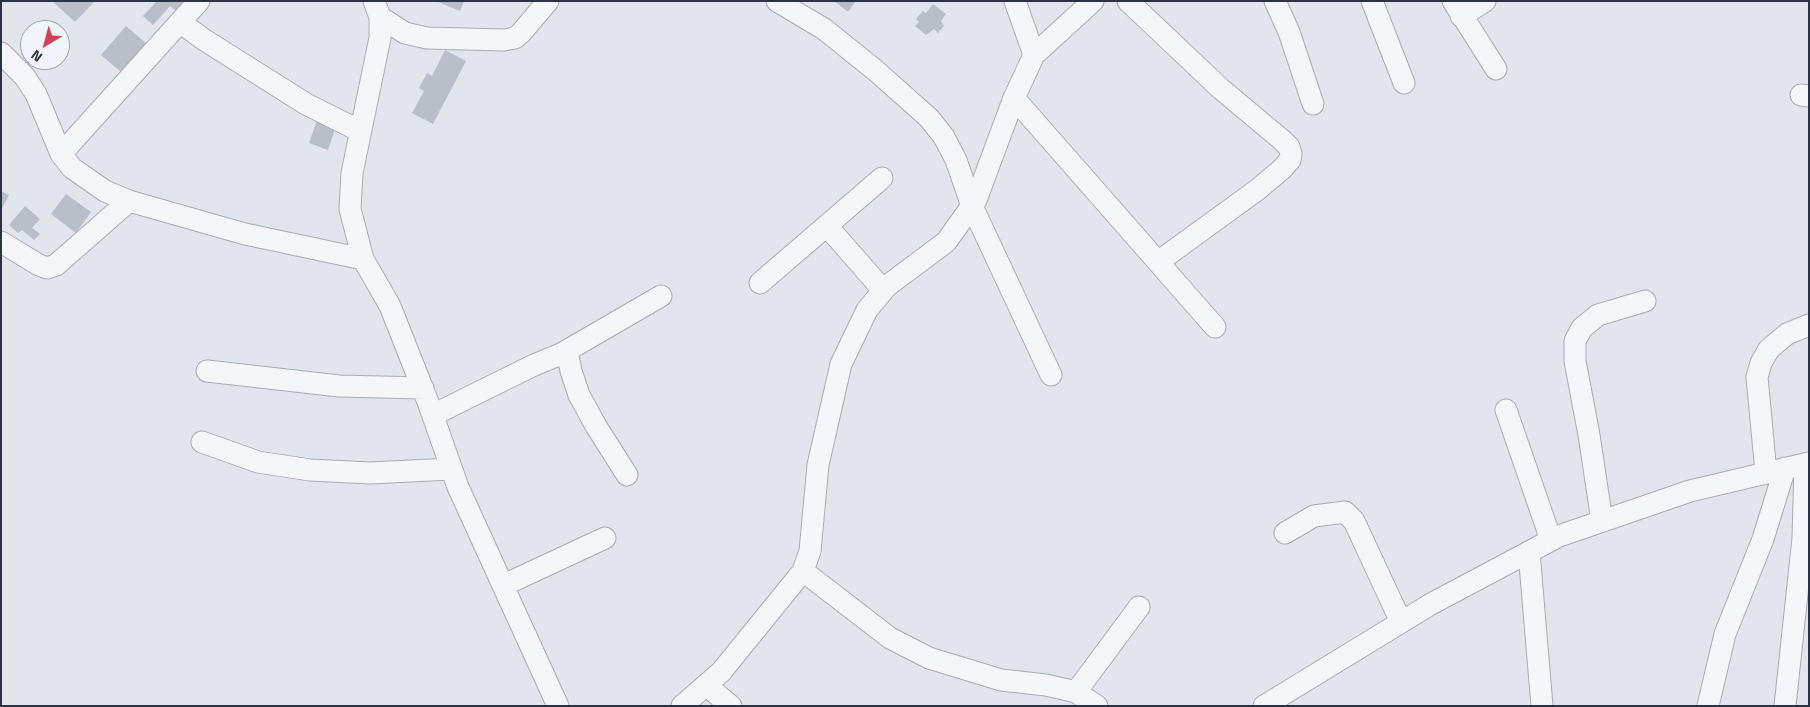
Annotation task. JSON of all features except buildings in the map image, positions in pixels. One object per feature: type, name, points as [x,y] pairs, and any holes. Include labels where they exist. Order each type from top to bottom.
[{"type":"street","points":[[61,154],[198,1]]},
{"type":"street","points":[[383,10],[405,33],[427,38],[504,40],[515,38],[521,33],[548,1]]},
{"type":"street","points":[[777,1],[824,29],[929,118],[944,137],[956,160],[972,206],[1051,375]]},
{"type":"street","points":[[1016,1],[1034,56]]},
{"type":"street","points":[[682,706],[707,686],[803,571],[810,551],[818,465],[841,364],[867,310],[883,290],[914,264],[946,242],[976,200],[1014,98],[1034,56],[1093,1]]},
{"type":"street","points":[[1128,1],[1221,89],[1282,140],[1289,148],[1291,154],[1290,160],[1282,169],[1257,190],[1158,262]]},
{"type":"street","points":[[1275,1],[1289,32],[1313,104]]},
{"type":"street","points":[[1372,1],[1404,83]]},
{"type":"street","points":[[1485,1],[1457,8],[1496,69]]},
{"type":"street","points":[[383,10],[375,64],[352,173],[350,209],[364,259],[390,306],[423,388],[458,487],[558,706]]},
{"type":"street","points":[[180,22],[202,39],[306,104],[360,131]]},
{"type":"street","points":[[1,53],[25,77],[36,94],[61,154],[72,168],[87,180],[129,202],[245,234],[364,259]]},
{"type":"street","points":[[1014,98],[1215,327]]},
{"type":"street","points":[[760,283],[882,178]]},
{"type":"street","points":[[1,242],[39,266],[47,268],[56,265],[129,202]]},
{"type":"street","points":[[827,226],[883,290]]},
{"type":"street","points":[[433,415],[567,351],[661,296]]},
{"type":"street","points":[[1602,522],[1589,435],[1575,361],[1575,341],[1582,328],[1598,315],[1645,300]]},
{"type":"street","points":[[1785,706],[1804,538],[1791,467],[1758,377],[1761,363],[1769,349],[1787,334],[1809,325]]},
{"type":"street","points":[[567,351],[571,371],[579,394],[596,426],[627,475]]},
{"type":"street","points":[[207,371],[339,386],[423,388]]},
{"type":"street","points":[[1506,410],[1551,540]]},
{"type":"street","points":[[202,442],[258,462],[310,470],[370,473],[451,469]]},
{"type":"street","points":[[1268,705],[1401,622],[1551,540],[1690,491],[1791,467]]},
{"type":"street","points":[[1708,706],[1725,634],[1791,467]]},
{"type":"street","points":[[1285,533],[1314,516],[1345,512],[1354,521],[1401,622]]},
{"type":"street","points":[[504,585],[605,538]]},
{"type":"street","points":[[1529,552],[1542,706]]},
{"type":"street","points":[[803,571],[839,601],[890,638],[929,658],[1001,680],[1046,685],[1076,692],[1097,706]]},
{"type":"street","points":[[1076,692],[1139,607]]},
{"type":"street","points":[[707,686],[731,706]]}]
